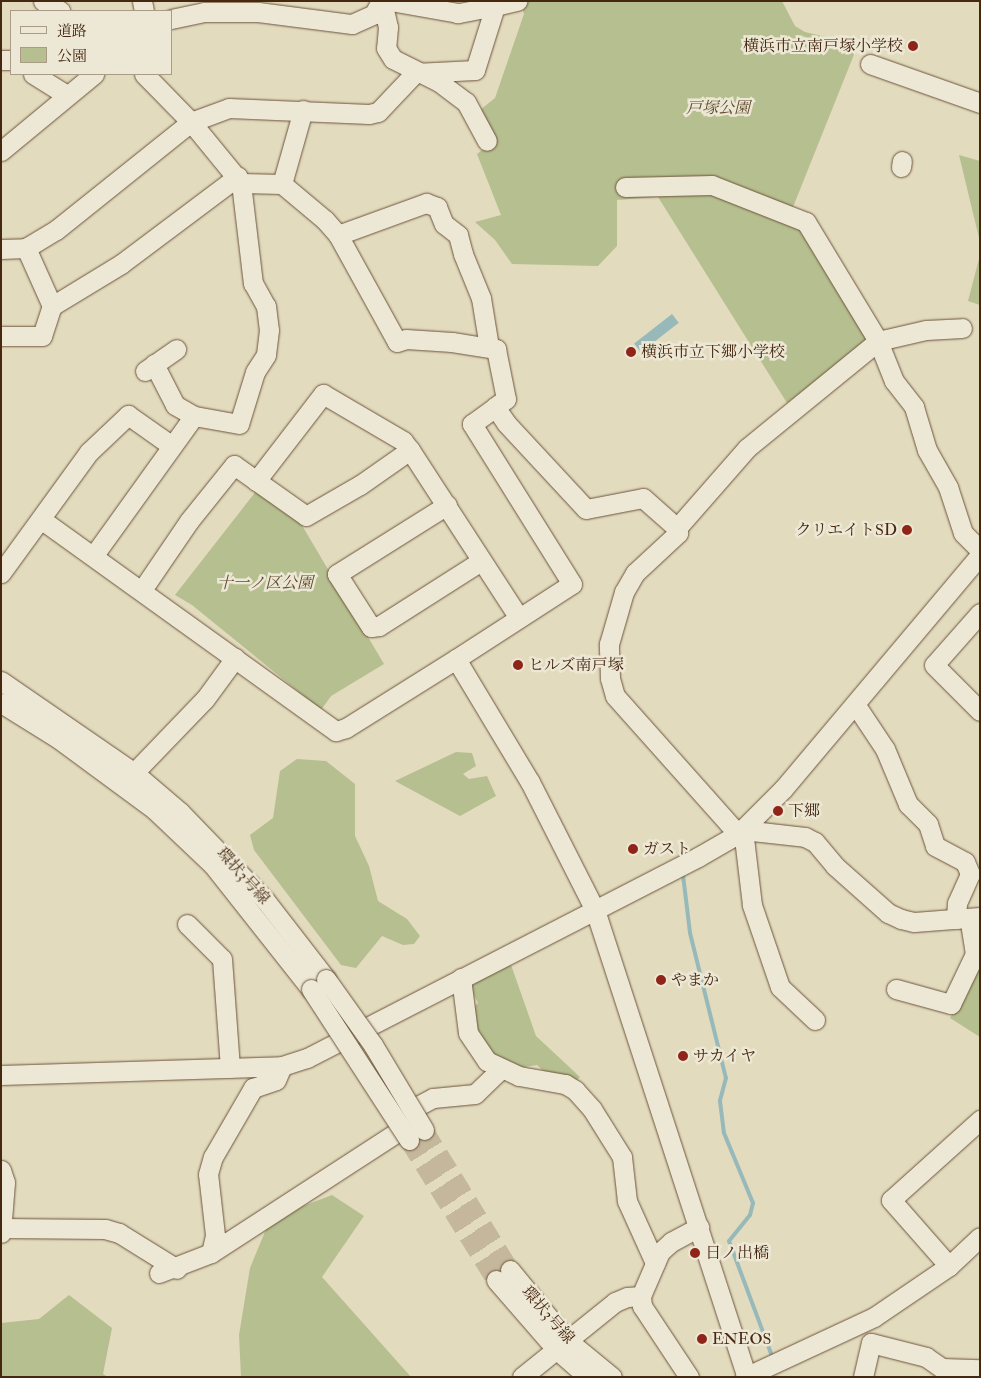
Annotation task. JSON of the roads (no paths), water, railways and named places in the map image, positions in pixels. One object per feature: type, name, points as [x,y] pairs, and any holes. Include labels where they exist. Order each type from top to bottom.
[{"type":"street","points":[[44,1],[58,10]]},
{"type":"street","points":[[172,19],[205,6],[295,9],[352,24],[374,14],[382,1]]},
{"type":"street","points":[[382,1],[388,27],[386,48],[393,59],[415,73],[439,82],[466,102],[487,141]]},
{"type":"street","points":[[390,1],[458,13],[517,1]]},
{"type":"street","points":[[1,249],[26,248],[56,230],[191,122],[229,108],[378,112],[415,73],[475,70],[496,6]]},
{"type":"street","points":[[870,64],[980,103]]},
{"type":"street","points":[[35,75],[66,95]]},
{"type":"street","points":[[1,151],[66,95],[93,75]]},
{"type":"street","points":[[145,75],[191,122],[239,179],[253,282],[266,306],[269,330],[266,355],[254,372],[239,424],[194,416],[176,405],[149,368],[176,349]]},
{"type":"street","points":[[282,184],[303,110]]},
{"type":"street","points":[[1,336],[42,336],[52,306],[122,264],[239,179],[282,184],[338,235],[397,342],[406,339],[496,349],[506,395],[495,407],[472,424],[572,584],[346,728],[336,731],[94,555],[42,520]]},
{"type":"street","points":[[625,187],[712,185],[806,222],[878,341],[891,376],[914,407],[927,450],[948,487],[963,533],[980,550]]},
{"type":"street","points":[[338,235],[426,203],[437,208],[444,224],[458,235],[462,254],[481,298],[489,347]]},
{"type":"street","points":[[26,248],[52,306]]},
{"type":"street","points":[[815,1020],[780,987],[752,905],[740,832],[664,749],[626,712],[615,696],[610,678],[608,644],[624,592],[636,573],[678,533],[677,528],[747,448],[878,341],[926,330],[962,328]]},
{"type":"street","points":[[256,482],[323,394],[395,436],[410,450],[447,505],[480,561],[519,618]]},
{"type":"street","points":[[495,407],[512,430],[586,509],[643,498],[677,528]]},
{"type":"street","points":[[1,573],[42,520],[89,452],[128,415],[172,446]]},
{"type":"street","points":[[94,555],[194,416]]},
{"type":"street","points":[[142,590],[189,521],[234,464],[256,482],[306,516],[360,484],[410,450]]},
{"type":"street","points":[[447,505],[337,574],[371,626],[379,626],[480,561]]},
{"type":"street","points":[[1,1075],[282,1066],[307,1058],[595,910],[740,832],[855,704],[980,555]]},
{"type":"street","points":[[976,712],[934,665],[980,613]]},
{"type":"street","points":[[128,778],[205,698],[235,658]]},
{"type":"street","points":[[456,659],[530,782],[595,910],[746,1377],[874,1317],[949,1266],[980,1237]]},
{"type":"street","name":"環状3号線","points":[[1,681],[223,853],[265,900],[319,984],[373,1045],[416,1135]]},
{"type":"street","name":"環状3号線","points":[[1,703],[128,778]]},
{"type":"street","points":[[855,704],[885,749],[908,804],[928,824],[935,846],[965,862],[970,874],[956,903],[968,918],[975,954],[951,1004],[896,989]]},
{"type":"street","points":[[740,832],[805,837],[815,842],[835,866],[881,907],[901,919],[914,922],[968,918]]},
{"type":"street","points":[[187,924],[222,959],[230,1068]]},
{"type":"street","points":[[461,978],[468,1033],[487,1061],[519,1076],[566,1084],[575,1090],[592,1109],[622,1156],[627,1201],[655,1263]]},
{"type":"street","points":[[211,1253],[215,1235],[208,1174],[213,1157],[253,1088],[276,1080],[282,1066]]},
{"type":"street","points":[[1,1170],[5,1182],[2,1231],[104,1229],[119,1233],[168,1271],[211,1253],[405,1127],[414,1108],[433,1098],[475,1094],[501,1069]]},
{"type":"street","points":[[949,1266],[891,1200],[980,1120]]},
{"type":"street","points":[[689,1377],[642,1306],[641,1296],[660,1252],[671,1242],[699,1227]]},
{"type":"street","name":"環状3号線","points":[[503,1275],[588,1377]]},
{"type":"street","points":[[522,1377],[615,1302],[626,1296],[641,1296]]},
{"type":"street","points":[[863,1377],[871,1343],[926,1357],[941,1372],[980,1369]]},
{"type":"street","name":"環状3号線","points":[[562,1345],[612,1377]]},
{"type":"water","points":[[672,314],[679,323],[641,352],[634,344]]},
{"type":"waterway","points":[[683,875],[690,933],[726,1078],[720,1101],[724,1133],[753,1203],[750,1215],[729,1241],[772,1356]]},
{"type":"tunnel","points":[[424,1130],[510,1270]]},
{"type":"tunnel","points":[[409,1140],[496,1280]]},
{"type":"place","name":"横浜市立南戸塚小学校","points":[[913,46]]},
{"type":"place","name":"横浜市立下郷小学校","points":[[631,352]]},
{"type":"place","name":"クリエイトSD","points":[[907,530]]},
{"type":"place","name":"ヒルズ南戸塚","points":[[518,665]]},
{"type":"place","name":"下郷","points":[[778,811]]},
{"type":"place","name":"ガスト","points":[[633,849]]},
{"type":"place","name":"やまか","points":[[661,980]]},
{"type":"place","name":"サカイヤ","points":[[683,1056]]},
{"type":"place","name":"日ノ出橋","points":[[695,1253]]},
{"type":"place","name":"ENEOS","points":[[702,1339]]},
{"type":"park label","name":"戸塚公園","points":[[718,108]]},
{"type":"park label","name":"十一ノ区公園","points":[[265,583]]}]
